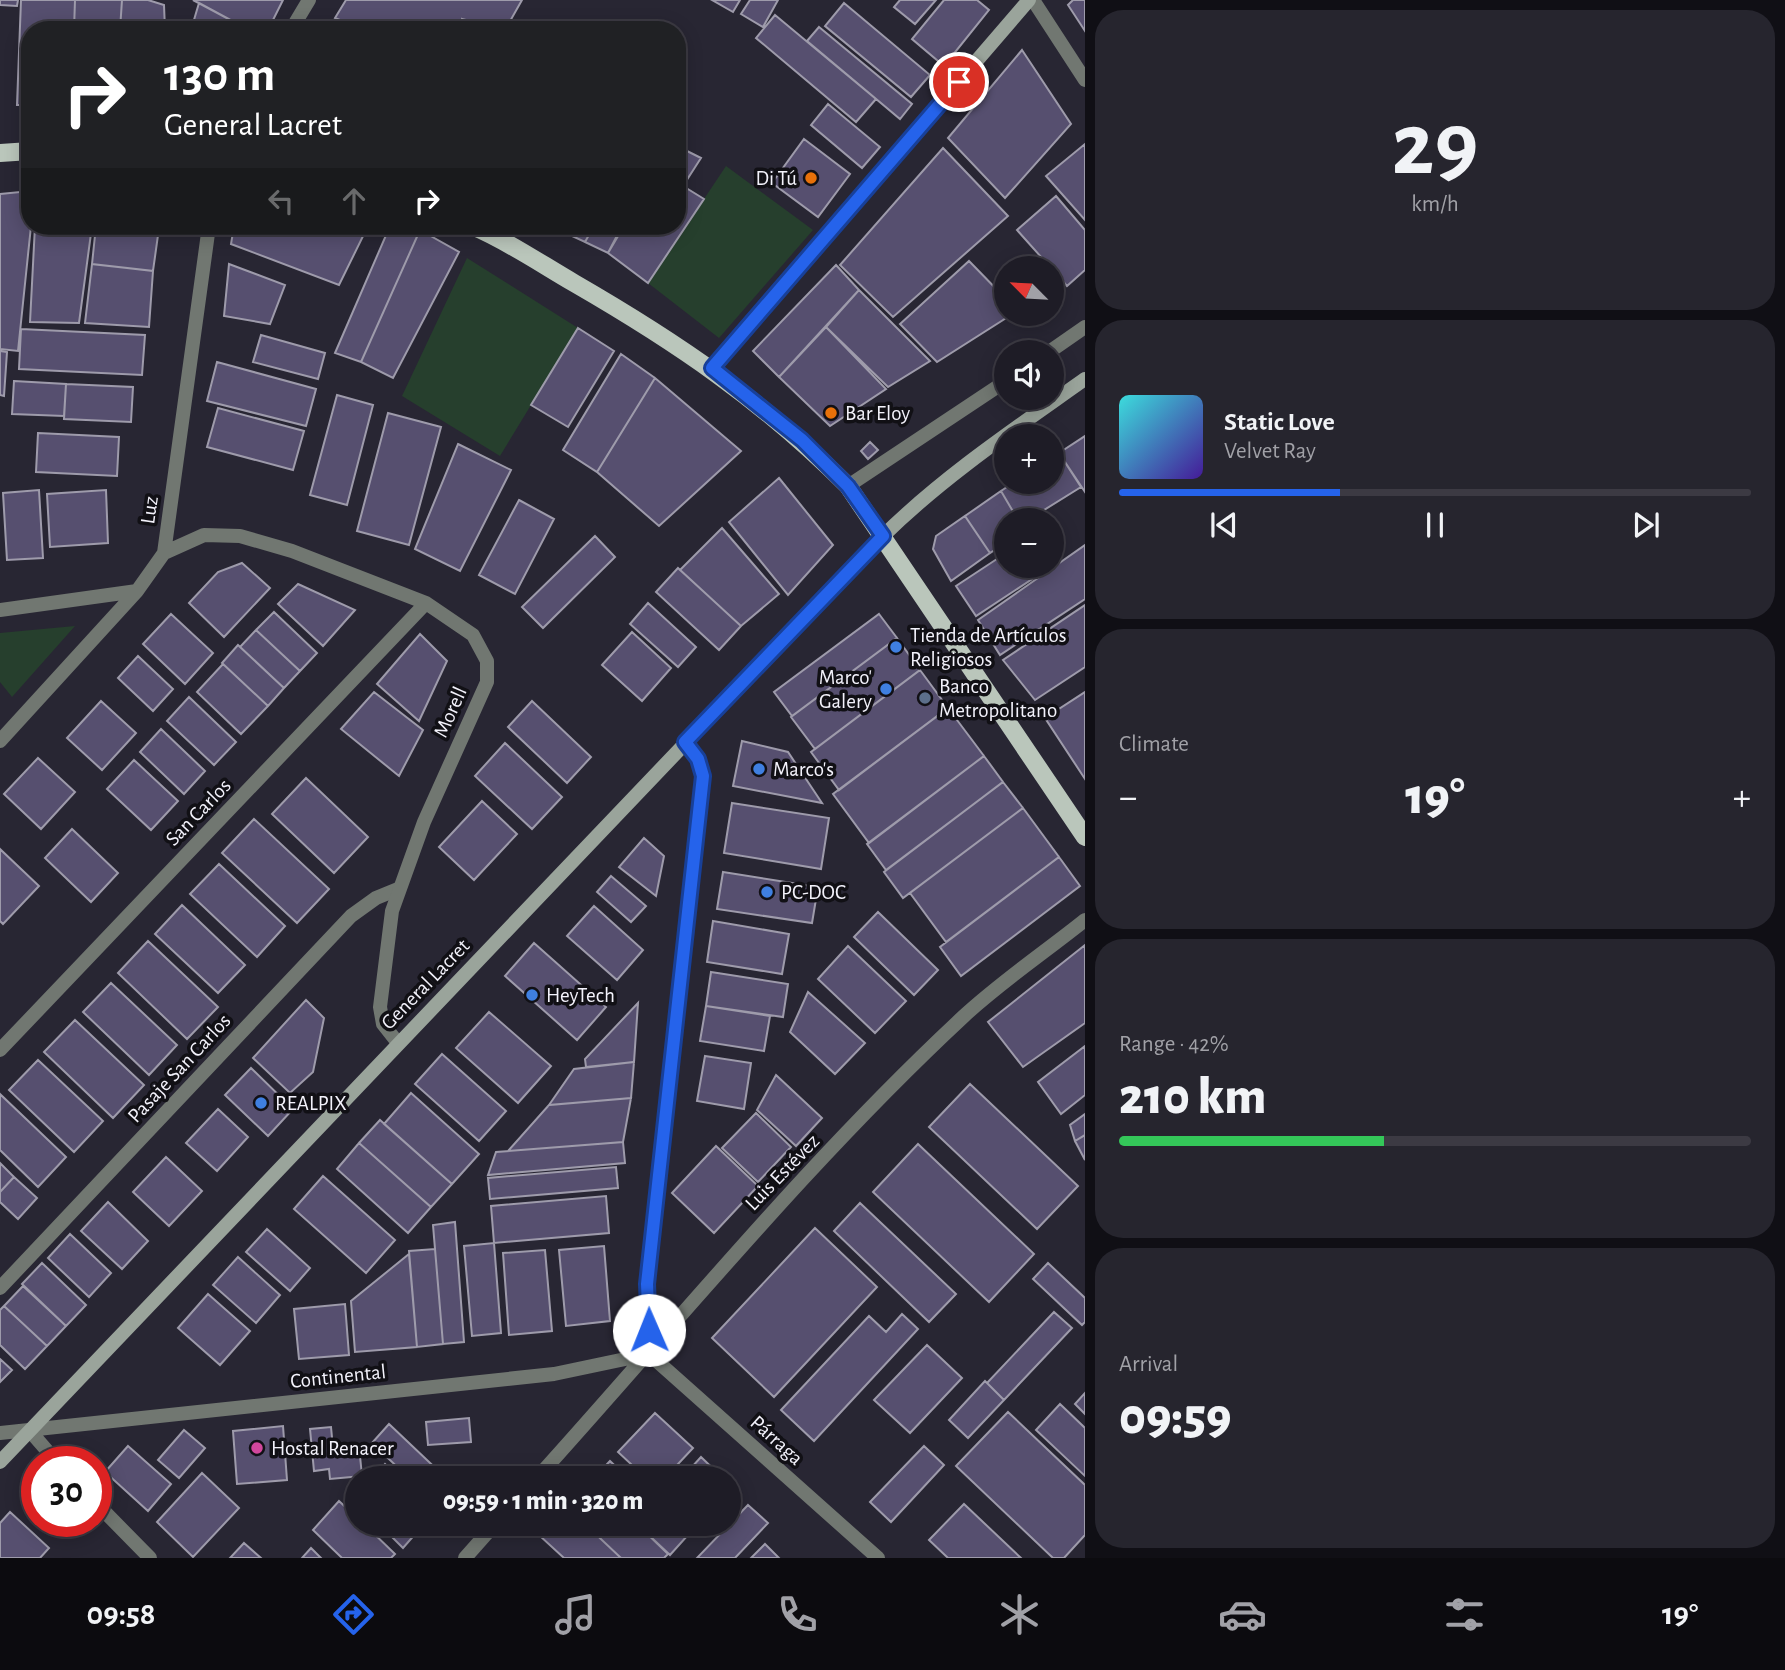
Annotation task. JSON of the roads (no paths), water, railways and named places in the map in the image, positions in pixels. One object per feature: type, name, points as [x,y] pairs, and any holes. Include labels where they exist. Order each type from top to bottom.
[{"type":"main road","points":[[712,368],[1031,0]]},
{"type":"main road","points":[[0,153],[21,152]]},
{"type":"main road","points":[[488,235],[651,328],[712,368],[802,440],[848,486],[1085,837]]},
{"type":"main road","name":"General Lacret","points":[[0,1462],[909,510],[1085,379]]},
{"type":"street","points":[[296,21],[309,0]]},
{"type":"street","points":[[1031,0],[1085,80]]},
{"type":"street","name":"Luz","points":[[0,741],[137,591],[164,553],[208,235]]},
{"type":"street","points":[[1064,342],[1085,327]]},
{"type":"street","points":[[848,486],[994,389]]},
{"type":"street","name":"Morell","points":[[164,553],[204,536],[240,536],[292,551],[426,603],[473,635],[487,661],[487,682],[424,822],[392,911],[380,1007],[383,1024],[398,1043]]},
{"type":"street","points":[[0,610],[137,591]]},
{"type":"street","name":"San Carlos","points":[[0,1050],[426,603]]},
{"type":"street","points":[[649,1354],[647,1284],[703,776],[698,759],[685,742]]},
{"type":"street","name":"Pasaje San Carlos","points":[[0,1288],[351,916],[376,898],[398,889]]},
{"type":"street","name":"Luis Estévez","points":[[548,1466],[649,1354],[741,1244],[965,1015],[1085,920]]},
{"type":"street","name":"Continental","points":[[0,1433],[554,1374],[649,1354]]},
{"type":"street","name":"Párraga","points":[[649,1354],[878,1558]]},
{"type":"street","points":[[30,1431],[42,1446]]},
{"type":"street","points":[[112,1519],[150,1558]]},
{"type":"street","points":[[465,1558],[484,1536]]},
{"type":"place","name":"Di Tú","points":[[811,178]]},
{"type":"place","name":"Bar Eloy","points":[[831,413]]},
{"type":"place","name":"Tienda de Artículos Religiosos","points":[[896,647]]},
{"type":"place","name":"Marco' Galery","points":[[886,689]]},
{"type":"place","name":"Banco Metropolitano","points":[[925,698]]},
{"type":"place","name":"Marco's","points":[[759,769]]},
{"type":"place","name":"PC-DOC","points":[[767,892]]},
{"type":"place","name":"HeyTech","points":[[532,995]]},
{"type":"place","name":"REALPIX","points":[[261,1103]]},
{"type":"place","name":"Hostal Renacer","points":[[257,1448]]}]
